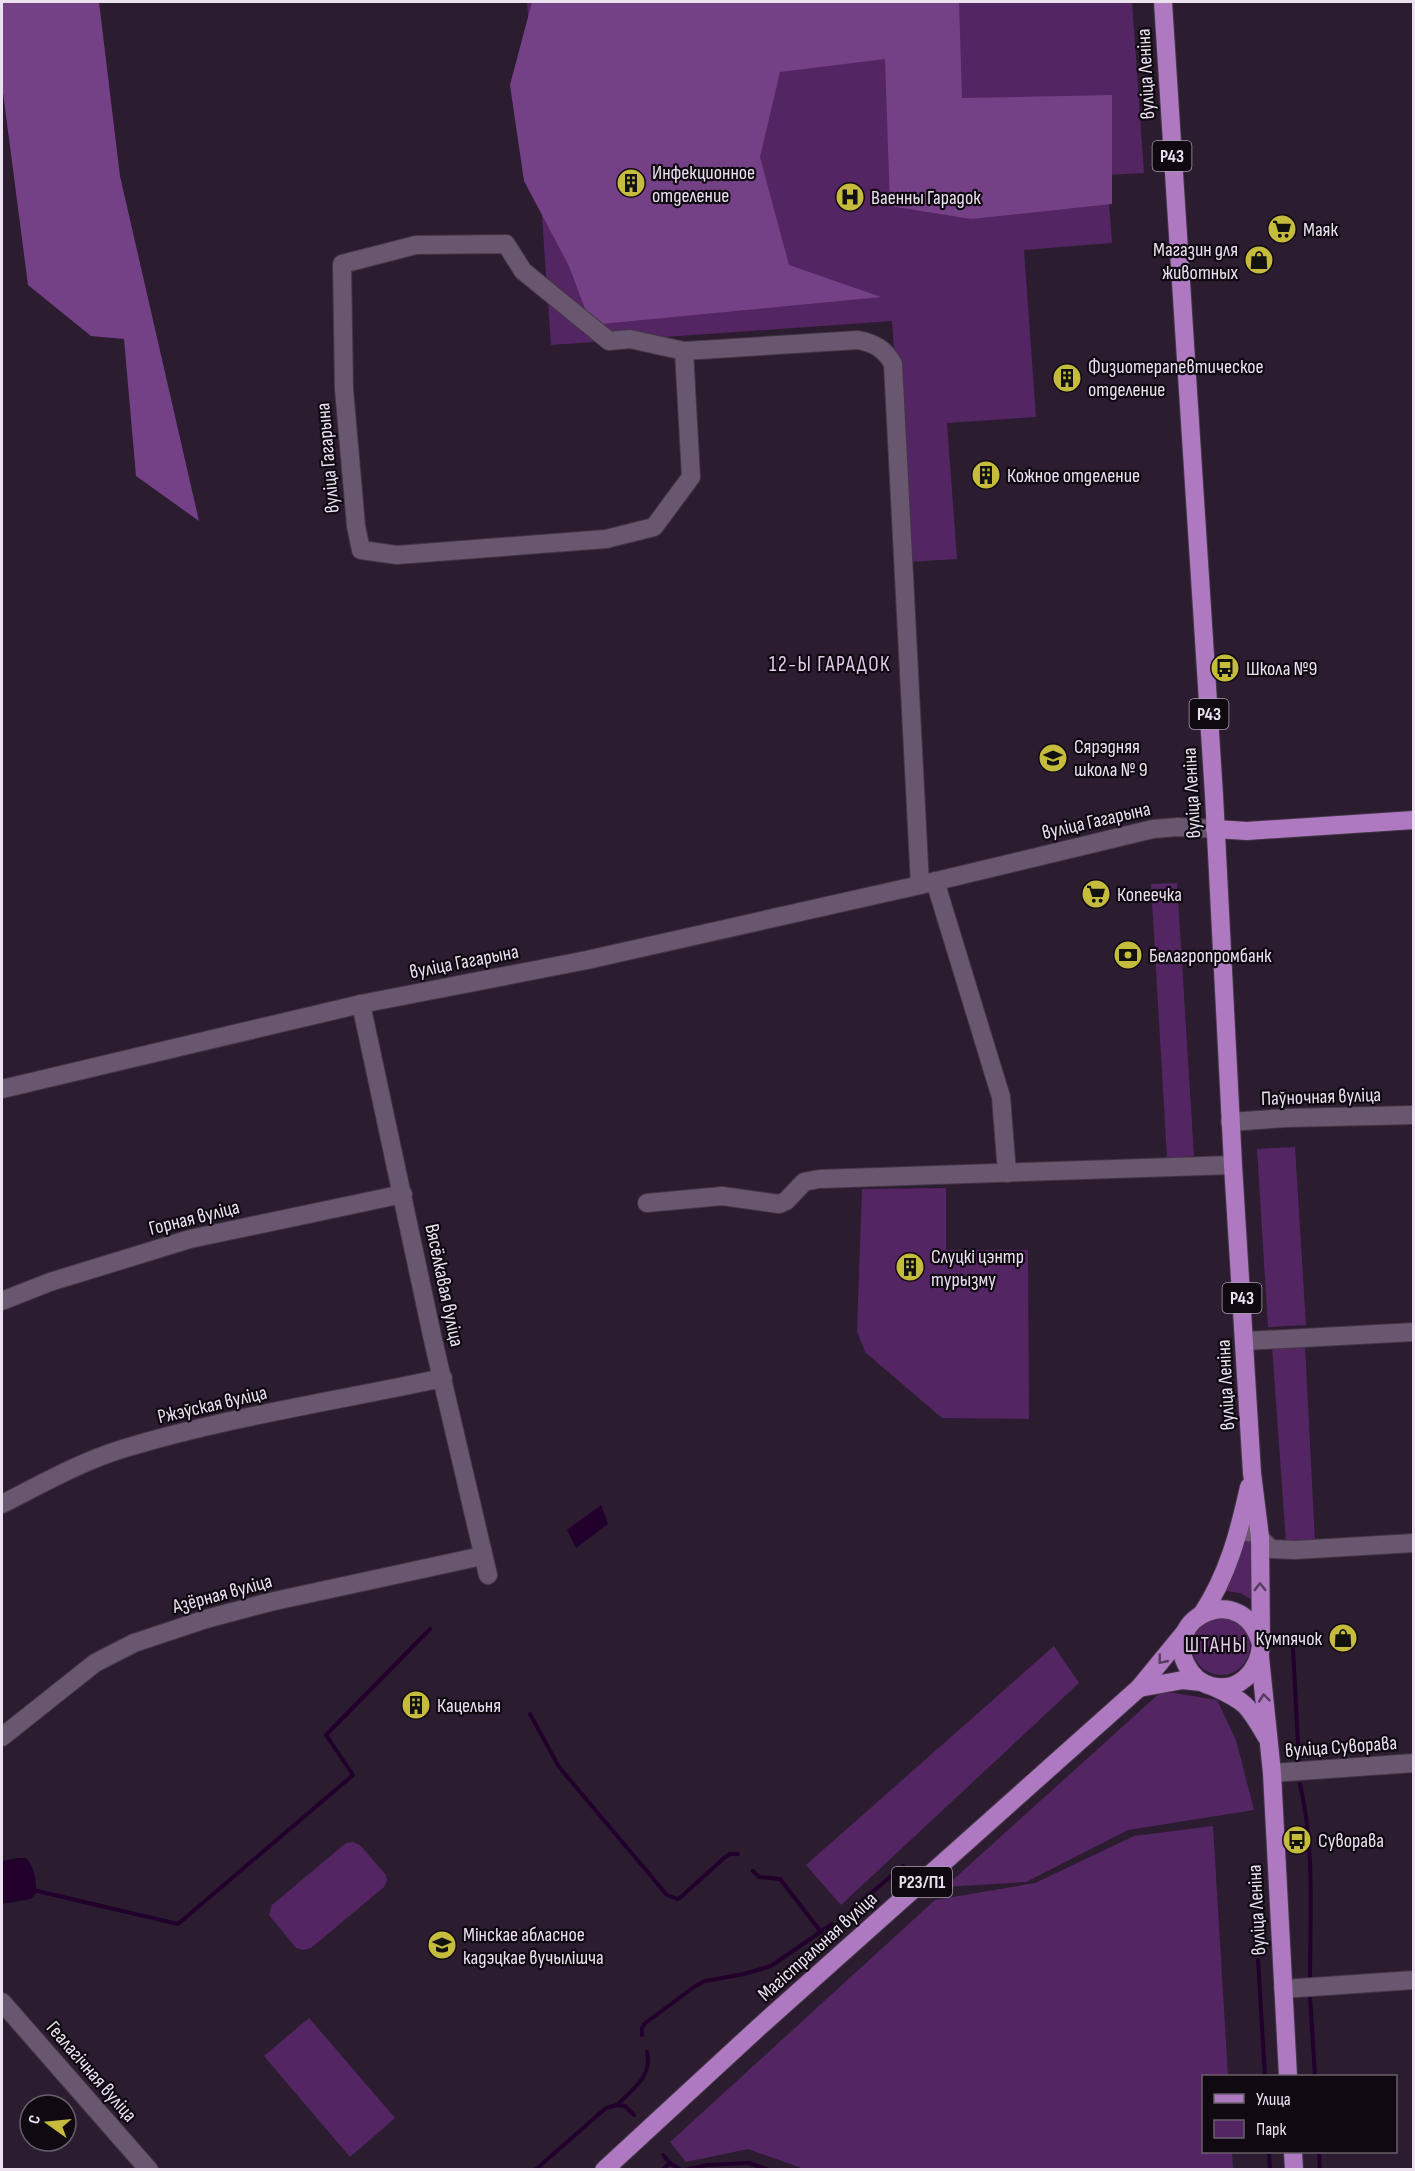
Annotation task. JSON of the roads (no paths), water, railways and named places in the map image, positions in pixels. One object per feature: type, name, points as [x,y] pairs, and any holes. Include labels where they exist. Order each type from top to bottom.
[{"type":"main road","name":"вуліца Леніна","points":[[1163,2],[1215,829],[1230,1122],[1252,1473],[1260,1537],[1260,1650],[1272,1773],[1288,2075]]},
{"type":"main road","name":"вуліца Гагарына","points":[[1215,829],[1247,831],[1413,820]]},
{"type":"main road","name":"вуліца Леніна","points":[[1202,1614],[1225,1573],[1240,1531],[1252,1473]]},
{"type":"main road","name":"Р43","points":[[1208,1684],[1192,1674],[1183,1654],[1186,1631],[1192,1621],[1202,1614],[1214,1609],[1227,1609],[1240,1613],[1258,1632],[1260,1650]]},
{"type":"main road","name":"Магістральная вуліца","points":[[604,2169],[1139,1689],[1186,1631]]},
{"type":"main road","points":[[1208,1684],[1235,1685],[1244,1680],[1251,1673],[1260,1650]]},
{"type":"main road","name":"Магістральная вуліца","points":[[1139,1689],[1183,1680],[1208,1684]]},
{"type":"main road","name":"вуліца Леніна","points":[[1208,1684],[1236,1696],[1247,1704],[1269,1740]]},
{"type":"main road","points":[[1293,2153],[1294,2169]]},
{"type":"street","name":"вуліца Гагарына","points":[[506,244],[524,271],[609,341],[630,339],[684,351],[691,477],[654,526],[606,539],[397,555],[361,550],[356,526],[344,389],[342,264],[416,245],[506,244]]},
{"type":"street","points":[[684,351],[858,340],[879,346],[888,354],[893,364],[928,883],[1001,1097],[1007,1173]]},
{"type":"street","name":"вуліца Гагарына","points":[[2,1089],[361,1004],[587,960],[928,883],[1153,829],[1178,827],[1215,829]]},
{"type":"street","name":"Вясёлкавая вуліца","points":[[361,1004],[433,1340],[488,1575]]},
{"type":"street","name":"Паўночная вуліца","points":[[1230,1122],[1413,1115]]},
{"type":"street","points":[[647,1203],[722,1196],[779,1204],[786,1201],[804,1182],[819,1179],[1233,1165]]},
{"type":"street","name":"Горная вуліца","points":[[2,1301],[50,1282],[190,1239],[403,1194]]},
{"type":"street","points":[[1245,1341],[1413,1332]]},
{"type":"street","name":"Ржэўская вуліца","points":[[2,1504],[54,1478],[120,1450],[214,1425],[443,1378]]},
{"type":"street","points":[[1240,1531],[1249,1531],[1260,1537],[1271,1549],[1295,1550],[1413,1543]]},
{"type":"street","name":"Азёрная вуліца","points":[[2,1737],[95,1663],[134,1643],[206,1619],[270,1602],[482,1556]]},
{"type":"street","name":"вуліца Суворава","points":[[1272,1773],[1413,1763]]},
{"type":"street","points":[[1283,1989],[1413,1980]]},
{"type":"street","name":"Геалагічная вуліца","points":[[2,2002],[149,2169]]},
{"type":"waterway","points":[[33,1890],[178,1924],[353,1775],[326,1735],[430,1629]]},
{"type":"waterway","points":[[1293,1648],[1299,1764]]},
{"type":"waterway","points":[[530,1714],[559,1767],[667,1895],[677,1899],[681,1897],[724,1858],[730,1854],[738,1854]]},
{"type":"waterway","points":[[1300,1784],[1310,1857],[1310,1980]]},
{"type":"waterway","points":[[852,1909],[903,1866]]},
{"type":"waterway","points":[[753,1871],[759,1877],[780,1879],[821,1932]]},
{"type":"waterway","points":[[642,2035],[644,2024],[694,1987],[705,1981],[744,1974],[771,1966],[832,1924]]},
{"type":"waterway","points":[[1258,1960],[1265,2075]]},
{"type":"waterway","points":[[1310,1996],[1315,2075]]},
{"type":"waterway","points":[[617,2105],[635,2088],[644,2075],[648,2061],[647,2052]]},
{"type":"waterway","points":[[535,2170],[606,2108],[617,2105],[625,2106],[634,2115]]},
{"type":"waterway","points":[[1269,2153],[1270,2170]]},
{"type":"waterway","points":[[1319,2153],[1320,2170]]},
{"type":"waterway","points":[[663,2155],[670,2163]]},
{"type":"waterway","points":[[662,2170],[670,2163],[681,2170]]},
{"type":"waterway","points":[[684,2170],[707,2165],[749,2163],[769,2170]]},
{"type":"place","name":"Инфекционное отделение","points":[[631,183]]},
{"type":"place","name":"Ваенны Гарадок","points":[[850,197]]},
{"type":"place","name":"Маяк","points":[[1282,229]]},
{"type":"place","name":"Магазин для животных","points":[[1259,260]]},
{"type":"place","name":"Физиотерапевтическое отделение","points":[[1067,378]]},
{"type":"place","name":"Кожное отделение","points":[[986,475]]},
{"type":"place","name":"Школа №9","points":[[1225,668]]},
{"type":"place","name":"Сярэдняя школа № 9","points":[[1053,758]]},
{"type":"place","name":"Копеечка","points":[[1096,894]]},
{"type":"place","name":"Белагропромбанк","points":[[1128,955]]},
{"type":"place","name":"Слуцкі цэнтр турызму","points":[[910,1267]]},
{"type":"place","name":"Кумпячок","points":[[1343,1638]]},
{"type":"place","name":"Кацельня","points":[[416,1705]]},
{"type":"place","name":"Суворава","points":[[1297,1840]]},
{"type":"place","name":"Мінскае абласное кадэцкае вучылішча","points":[[442,1945]]},
{"type":"district","name":"12-Ы ГАРАДОК","points":[[830,664]]},
{"type":"district","name":"ШТАНЫ","points":[[1216,1645]]}]
